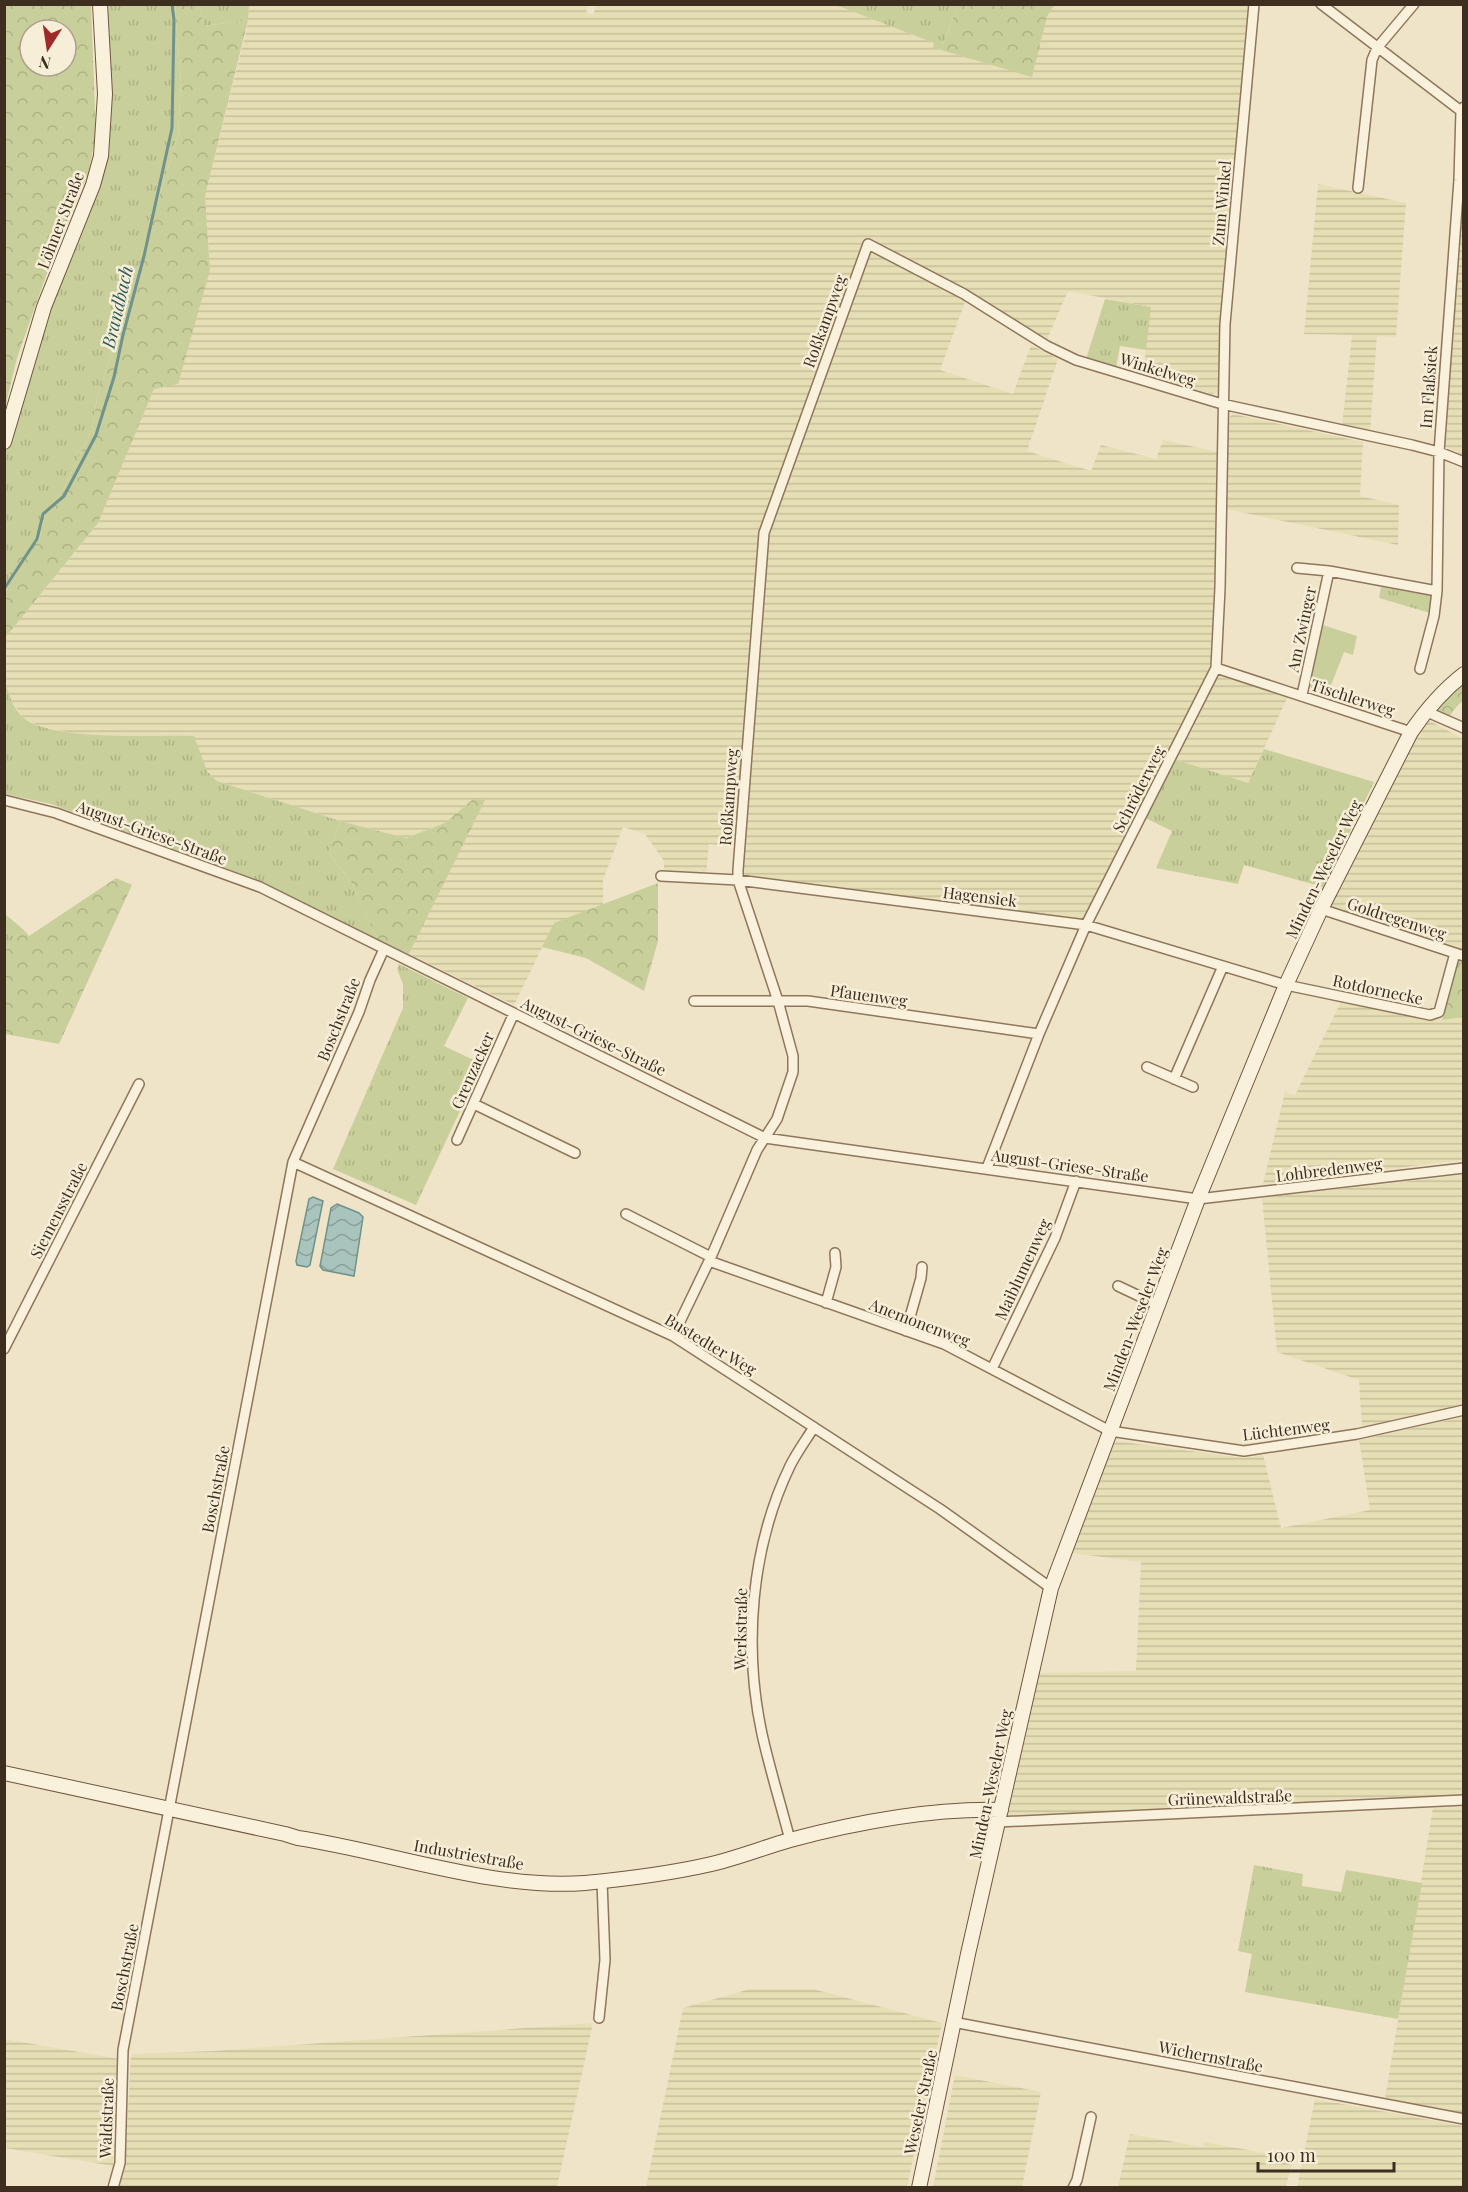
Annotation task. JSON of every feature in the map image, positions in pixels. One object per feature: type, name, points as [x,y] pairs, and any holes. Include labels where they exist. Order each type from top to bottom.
[{"type":"street","name":"Löhner Straße","points":[[4,442],[44,307],[93,185],[101,156],[105,94],[100,4]]},
{"type":"street","name":"Zum Winkel","points":[[1222,404],[1225,324],[1254,4]]},
{"type":"street","points":[[1321,4],[1377,48],[1462,109]]},
{"type":"street","points":[[1358,188],[1371,60],[1377,48],[1414,4]]},
{"type":"street","name":"Im Flaßsiek","points":[[1419,669],[1434,616],[1437,591],[1439,452],[1461,182],[1462,109]]},
{"type":"street","name":"Winkelweg","points":[[868,244],[964,294],[1047,346],[1076,360],[1222,404],[1439,452],[1464,462]]},
{"type":"street","name":"Roßkampweg","points":[[674,1336],[757,1149],[777,1119],[793,1072],[793,1056],[778,1001],[738,880],[764,533],[868,244]]},
{"type":"street","name":"Schröderweg","points":[[987,1168],[1086,925],[1216,668],[1221,576],[1222,404]]},
{"type":"street","points":[[1297,568],[1329,571]]},
{"type":"street","name":"Am Zwinger","points":[[1302,695],[1329,571],[1437,591]]},
{"type":"street","name":"Tischlerweg","points":[[1216,668],[1410,732]]},
{"type":"street","name":"Minden-Weseler Weg","points":[[953,2022],[1051,1588],[1110,1431],[1198,1199],[1286,985],[1321,909],[1410,732],[1445,689],[1464,674]]},
{"type":"street","points":[[1425,711],[1464,728]]},
{"type":"street","name":"August-Griese-Straße","points":[[4,800],[56,813],[260,887],[765,1138],[1198,1199]]},
{"type":"street","name":"Hagensiek","points":[[662,876],[738,880],[1086,925],[1286,985]]},
{"type":"street","name":"Goldregenweg","points":[[1321,909],[1459,955]]},
{"type":"street","name":"Boschstraße","points":[[123,2050],[293,1162],[384,949]]},
{"type":"street","name":"Rotdornecke","points":[[1286,985],[1430,1015],[1439,1012],[1459,955]]},
{"type":"street","points":[[1174,1078],[1223,966]]},
{"type":"street","name":"Pfauenweg","points":[[694,1001],[808,1001],[1040,1034]]},
{"type":"street","name":"Grenzacker","points":[[457,1140],[514,1013]]},
{"type":"street","points":[[1147,1067],[1193,1087]]},
{"type":"street","name":"Siemensstraße","points":[[4,1349],[139,1084]]},
{"type":"street","points":[[474,1104],[575,1153]]},
{"type":"street","name":"Bustedter Weg","points":[[293,1162],[674,1336],[940,1509],[1051,1588]]},
{"type":"street","name":"Lohbredenweg","points":[[1198,1199],[1464,1168]]},
{"type":"street","name":"Maiblumenweg","points":[[992,1369],[1055,1238],[1076,1181]]},
{"type":"street","name":"Anemonenweg","points":[[626,1214],[710,1259],[944,1344],[1110,1431]]},
{"type":"street","points":[[826,1303],[836,1267],[835,1253]]},
{"type":"street","points":[[906,1331],[922,1267]]},
{"type":"street","points":[[1118,1286],[1158,1305]]},
{"type":"street","name":"Lüchtenweg","points":[[1110,1431],[1244,1451],[1357,1434],[1464,1410]]},
{"type":"street","name":"Werkstraße","points":[[790,1840],[762,1733],[754,1667],[752,1619],[756,1578],[776,1502],[791,1466],[814,1427]]},
{"type":"street","name":"Industriestraße","points":[[4,1773],[298,1838],[500,1879],[563,1883],[602,1881],[705,1866],[790,1840],[907,1816],[982,1809],[1000,1816]]},
{"type":"street","name":"Grünewaldstraße","points":[[1000,1816],[1464,1800]]},
{"type":"street","points":[[599,2018],[605,1960],[602,1881]]},
{"type":"street","name":"Wichernstraße","points":[[953,2022],[1464,2119]]},
{"type":"street","name":"Weseler Straße","points":[[919,2187],[953,2022]]},
{"type":"street","name":"Waldstraße","points":[[113,2187],[120,2163],[123,2050]]},
{"type":"street","points":[[1073,2187],[1077,2180],[1091,2117]]},
{"type":"shaded area","points":[[589,4],[586,12],[593,15],[597,4],[836,5],[935,43],[934,48],[1032,76],[1047,17],[1054,5],[1249,5],[1220,315],[1218,392],[1212,394],[1143,376],[1150,307],[1068,291],[1045,344],[968,294],[940,370],[1013,394],[1031,345],[1058,359],[1027,451],[1091,471],[1101,445],[1156,459],[1163,440],[1218,452],[1213,670],[1083,921],[745,876],[743,873],[744,849],[709,844],[706,876],[668,873],[664,870],[664,861],[645,834],[623,827],[603,880],[603,906],[554,923],[514,1005],[409,954],[484,801],[473,799],[446,823],[406,838],[340,821],[217,781],[207,771],[72,733],[41,727],[23,718],[8,695],[4,678],[5,638],[98,523],[154,388],[210,270],[205,196],[247,28],[249,5]]},
{"type":"shaded area","points":[[1318,184],[1406,203],[1396,337],[1377,336],[1370,432],[1342,426],[1352,335],[1304,334]]},
{"type":"shaded area","points":[[1463,195],[1463,455],[1444,444],[1461,197]]},
{"type":"shaded area","points":[[1233,414],[1363,442],[1360,496],[1399,505],[1398,545],[1226,509],[1228,418]]},
{"type":"shaded area","points":[[1219,676],[1288,696],[1248,783],[1174,759],[1214,681]]},
{"type":"shaded area","points":[[1423,717],[1463,739],[1463,952],[1335,911],[1330,904]]},
{"type":"shaded area","points":[[1341,1002],[1433,1020],[1463,1017],[1463,1160],[1263,1184],[1285,1092],[1295,1095]]},
{"type":"shaded area","points":[[1463,1175],[1463,1404],[1362,1427],[1359,1380],[1277,1352],[1262,1198]]},
{"type":"shaded area","points":[[1463,1417],[1463,1795],[1358,1798],[1004,1820],[1037,1673],[1136,1671],[1141,1562],[1071,1553],[1116,1441],[1243,1458],[1263,1455],[1281,1528],[1370,1510],[1359,1440]]},
{"type":"shaded area","points":[[1463,1807],[1463,2113],[1385,2099],[1433,1808]]},
{"type":"shaded area","points":[[750,1989],[813,1989],[942,2023],[907,2187],[646,2187],[683,2008]]},
{"type":"shaded area","points":[[593,2023],[557,2187],[117,2188],[125,2163],[131,2054],[214,2051]]},
{"type":"shaded area","points":[[4,2039],[120,2059],[113,2166],[5,2148]]},
{"type":"shaded area","points":[[955,2075],[1041,2092],[1022,2187],[933,2187]]},
{"type":"shaded area","points":[[1315,2099],[1463,2126],[1463,2187],[1297,2187]]},
{"type":"shaded area","points":[[1130,2134],[1203,2147],[1204,2142],[1293,2158],[1286,2187],[1118,2187]]},
{"type":"green space","points":[[5,5],[91,5],[96,135],[88,174],[57,245],[17,358],[5,408]]},
{"type":"green space","points":[[105,5],[175,5],[181,83],[178,136],[97,398],[92,430],[60,496],[45,514],[39,541],[23,551],[15,560],[5,591],[4,457],[55,294],[106,159],[111,101]]},
{"type":"green space","points":[[175,5],[200,5],[203,26],[248,20],[205,196],[210,270],[178,384],[154,389],[98,523],[5,638],[5,591],[12,565],[18,555],[39,541],[45,514],[60,496],[92,430],[97,398],[178,136],[181,83]]},
{"type":"green space","points":[[200,5],[249,5],[248,20],[203,26]]},
{"type":"green space","points":[[836,5],[958,5],[941,50],[933,48],[934,43]]},
{"type":"green space","points":[[958,5],[1054,5],[1047,17],[1032,77],[941,50]]},
{"type":"green space","points":[[1105,299],[1151,307],[1146,350],[1120,346],[1116,368],[1086,359]]},
{"type":"green space","points":[[1381,587],[1434,596],[1430,613],[1379,598]]},
{"type":"green space","points":[[1323,625],[1357,636],[1353,655],[1344,652],[1326,698],[1314,692],[1310,685]]},
{"type":"green space","points":[[4,678],[17,711],[25,719],[39,726],[81,734],[194,736],[207,771],[217,781],[340,821],[329,853],[351,882],[378,940],[361,934],[265,883],[51,804],[5,794]]},
{"type":"green space","points":[[1463,680],[1463,701],[1448,718],[1432,710]]},
{"type":"green space","points":[[1264,749],[1374,782],[1323,887],[1244,865],[1238,884],[1156,868],[1172,831],[1143,817],[1174,759],[1248,783]]},
{"type":"green space","points":[[473,799],[485,800],[409,954],[378,940],[351,882],[329,853],[340,821],[406,838],[445,823]]},
{"type":"green space","points":[[116,878],[132,885],[59,1044],[5,1034],[5,951],[15,937],[25,931],[29,936]]},
{"type":"green space","points":[[658,883],[658,941],[644,991],[586,958],[542,947],[554,923]]},
{"type":"green space","points":[[5,914],[25,931],[15,937],[5,951]]},
{"type":"green space","points":[[1463,960],[1463,1017],[1442,1020],[1454,966]]},
{"type":"green space","points":[[399,964],[468,998],[444,1046],[482,1064],[416,1205],[333,1169],[403,1008],[403,984],[397,969]]},
{"type":"green space","points":[[1254,1865],[1303,1874],[1302,1886],[1341,1892],[1346,1870],[1422,1883],[1398,2019],[1245,1992],[1252,1954],[1238,1951]]},
{"type":"water","points":[[313,1197],[323,1201],[310,1265],[307,1267],[297,1265],[296,1261],[309,1199]]},
{"type":"water","points":[[337,1204],[363,1217],[354,1276],[323,1270],[320,1266],[331,1208]]},
{"type":"waterway","name":"Brandbach","points":[[4,589],[37,539],[43,514],[64,496],[96,435],[114,377],[172,128],[174,20],[172,4]]}]
